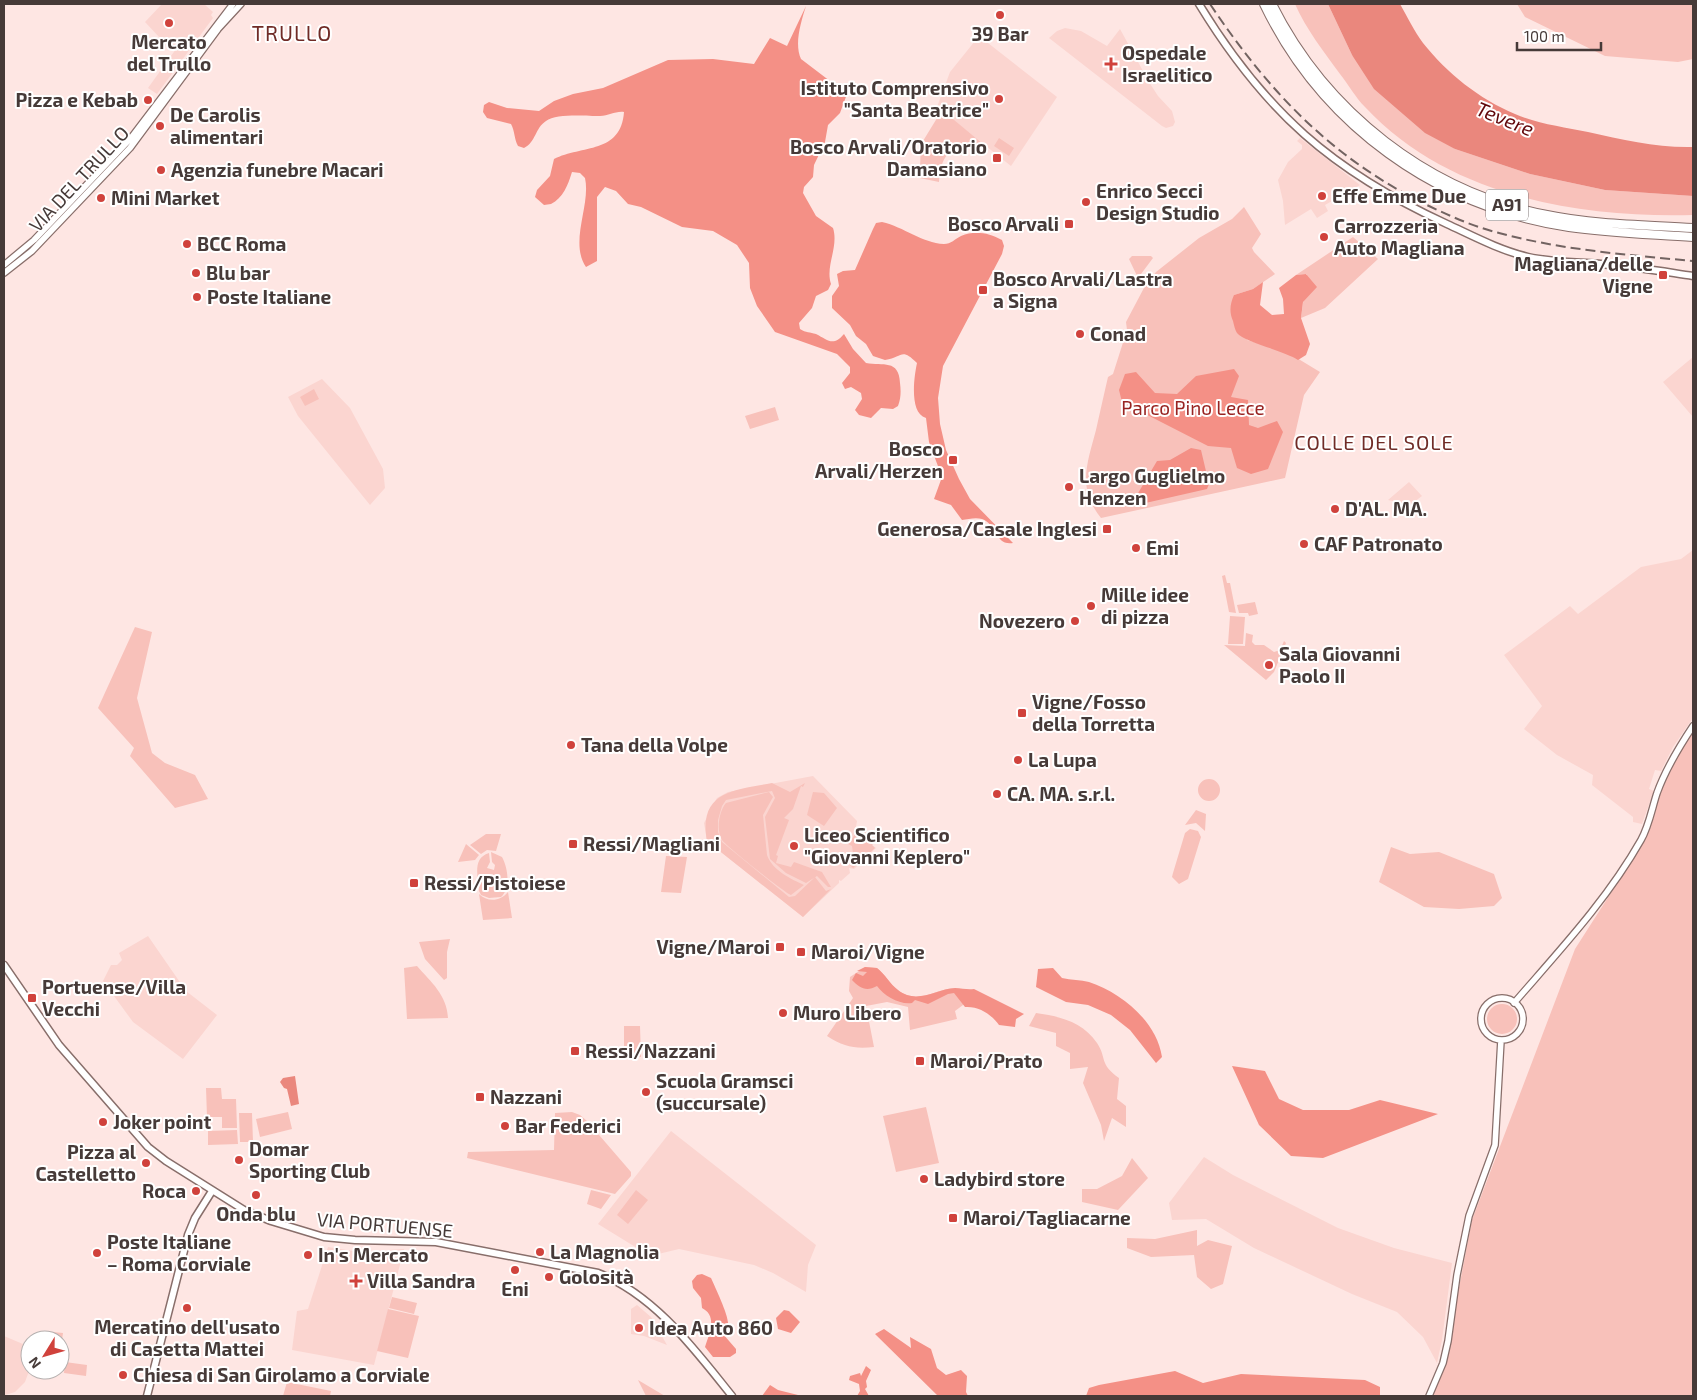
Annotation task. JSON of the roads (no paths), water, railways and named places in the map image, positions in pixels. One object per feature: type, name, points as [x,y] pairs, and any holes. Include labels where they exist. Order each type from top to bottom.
[{"type":"highway","name":"A91","points":[[1264,4],[1298,63],[1376,144],[1408,168],[1448,191],[1480,204],[1529,219],[1568,227],[1693,237]]},
{"type":"highway","name":"A91","points":[[1272,4],[1311,67],[1344,111],[1420,166],[1462,188],[1505,205],[1574,220],[1693,228]]},
{"type":"main road","points":[[1199,4],[1247,76],[1282,116],[1343,166],[1401,202],[1482,241],[1520,255],[1553,261],[1611,265],[1693,276]]},
{"type":"main road","name":"VIA PORTUENSE","points":[[4,965],[50,1034],[121,1118],[156,1154],[212,1190],[256,1216],[319,1236],[348,1240],[436,1242],[598,1273],[623,1284],[653,1307],[698,1353],[732,1396]]},
{"type":"main road","points":[[147,1396],[188,1235],[196,1215],[212,1190]]},
{"type":"street","name":"VIA DEL TRULLO","points":[[4,265],[34,240],[131,138],[233,4]]},
{"type":"street","name":"VIA DEL TRULLO","points":[[4,273],[32,250],[130,148],[218,29],[241,4]]},
{"type":"street","points":[[1514,1003],[1586,919],[1630,857],[1642,838],[1657,792],[1671,760],[1693,726]]},
{"type":"street","points":[[1505,999],[1514,1003],[1522,1013],[1522,1026],[1514,1036],[1501,1040],[1488,1034],[1481,1023],[1488,1004],[1494,1000],[1505,999]]},
{"type":"street","points":[[1429,1396],[1443,1363],[1448,1341],[1457,1275],[1469,1216],[1495,1145],[1501,1040]]},
{"type":"water","name":"Tevere","points":[[1328,4],[1400,4],[1423,43],[1442,65],[1476,93],[1502,108],[1524,117],[1551,125],[1640,143],[1693,147],[1693,196],[1605,190],[1530,174],[1455,149],[1425,133],[1374,89],[1352,55]]},
{"type":"water","points":[[295,1076],[299,1104],[291,1106],[287,1089],[280,1082],[283,1078]]},
{"type":"railway","points":[[1210,4],[1255,66],[1305,120],[1362,167],[1429,206],[1472,225],[1523,239],[1596,251],[1693,261]]},
{"type":"place","name":"39 Bar","points":[[1000,15]]},
{"type":"place","name":"Mercato del Trullo","points":[[169,23]]},
{"type":"place","name":"Ospedale Israelitico","points":[[1111,64]]},
{"type":"place","name":"Istituto Comprensivo \"Santa Beatrice\"","points":[[999,99]]},
{"type":"place","name":"Pizza e Kebab","points":[[148,100]]},
{"type":"place","name":"De Carolis alimentari","points":[[160,126]]},
{"type":"place","name":"Bosco Arvali/Oratorio Damasiano","points":[[997,158]]},
{"type":"place","name":"Agenzia funebre Macari","points":[[161,170]]},
{"type":"place","name":"Effe Emme Due","points":[[1322,196]]},
{"type":"place","name":"Mini Market","points":[[101,198]]},
{"type":"place","name":"Enrico Secci Design Studio","points":[[1086,202]]},
{"type":"place","name":"Bosco Arvali","points":[[1069,224]]},
{"type":"place","name":"Carrozzeria Auto Magliana","points":[[1324,237]]},
{"type":"place","name":"BCC Roma","points":[[187,244]]},
{"type":"place","name":"Blu bar","points":[[196,273]]},
{"type":"place","name":"Magliana/delle Vigne","points":[[1663,275]]},
{"type":"place","name":"Bosco Arvali/Lastra a Signa","points":[[983,290]]},
{"type":"place","name":"Poste Italiane","points":[[197,297]]},
{"type":"place","name":"Conad","points":[[1080,334]]},
{"type":"place","name":"Bosco Arvali/Herzen","points":[[953,460]]},
{"type":"place","name":"Largo Guglielmo Henzen","points":[[1069,487]]},
{"type":"place","name":"D'AL. MA.","points":[[1335,509]]},
{"type":"place","name":"Generosa/Casale Inglesi","points":[[1107,529]]},
{"type":"place","name":"CAF Patronato","points":[[1304,544]]},
{"type":"place","name":"Emi","points":[[1136,548]]},
{"type":"place","name":"Mille idee di pizza","points":[[1091,606]]},
{"type":"place","name":"Novezero","points":[[1075,621]]},
{"type":"place","name":"Sala Giovanni Paolo II","points":[[1269,665]]},
{"type":"place","name":"Vigne/Fosso della Torretta","points":[[1022,713]]},
{"type":"place","name":"Tana della Volpe","points":[[571,745]]},
{"type":"place","name":"La Lupa","points":[[1018,760]]},
{"type":"place","name":"CA. MA. s.r.l.","points":[[997,794]]},
{"type":"place","name":"Ressi/Magliani","points":[[573,844]]},
{"type":"place","name":"Liceo Scientifico \"Giovanni Keplero\"","points":[[794,846]]},
{"type":"place","name":"Ressi/Pistoiese","points":[[414,883]]},
{"type":"place","name":"Vigne/Maroi","points":[[780,947]]},
{"type":"place","name":"Maroi/Vigne","points":[[801,952]]},
{"type":"place","name":"Portuense/Villa Vecchi","points":[[32,998]]},
{"type":"place","name":"Muro Libero","points":[[783,1013]]},
{"type":"place","name":"Ressi/Nazzani","points":[[575,1051]]},
{"type":"place","name":"Maroi/Prato","points":[[920,1061]]},
{"type":"place","name":"Scuola Gramsci (succursale)","points":[[646,1092]]},
{"type":"place","name":"Nazzani","points":[[480,1097]]},
{"type":"place","name":"Joker point","points":[[103,1122]]},
{"type":"place","name":"Bar Federici","points":[[505,1126]]},
{"type":"place","name":"Domar Sporting Club","points":[[239,1160]]},
{"type":"place","name":"Pizza al Castelletto","points":[[146,1163]]},
{"type":"place","name":"Ladybird store","points":[[924,1179]]},
{"type":"place","name":"Roca","points":[[196,1191]]},
{"type":"place","name":"Onda blu","points":[[256,1195]]},
{"type":"place","name":"Maroi/Tagliacarne","points":[[953,1218]]},
{"type":"place","name":"La Magnolia","points":[[540,1252]]},
{"type":"place","name":"Poste Italiane – Roma Corviale","points":[[97,1253]]},
{"type":"place","name":"In's Mercato","points":[[308,1255]]},
{"type":"place","name":"Eni","points":[[515,1270]]},
{"type":"place","name":"Golosità","points":[[549,1277]]},
{"type":"place","name":"Villa Sandra","points":[[356,1281]]},
{"type":"place","name":"Mercatino dell'usato di Casetta Mattei","points":[[187,1308]]},
{"type":"place","name":"Idea Auto 860","points":[[639,1328]]},
{"type":"place","name":"Chiesa di San Girolamo a Corviale","points":[[123,1375]]},
{"type":"district","name":"TRULLO","points":[[292,34]]},
{"type":"district","name":"COLLE DEL SOLE","points":[[1374,443]]},
{"type":"park label","name":"Parco Pino Lecce","points":[[1193,408]]}]
